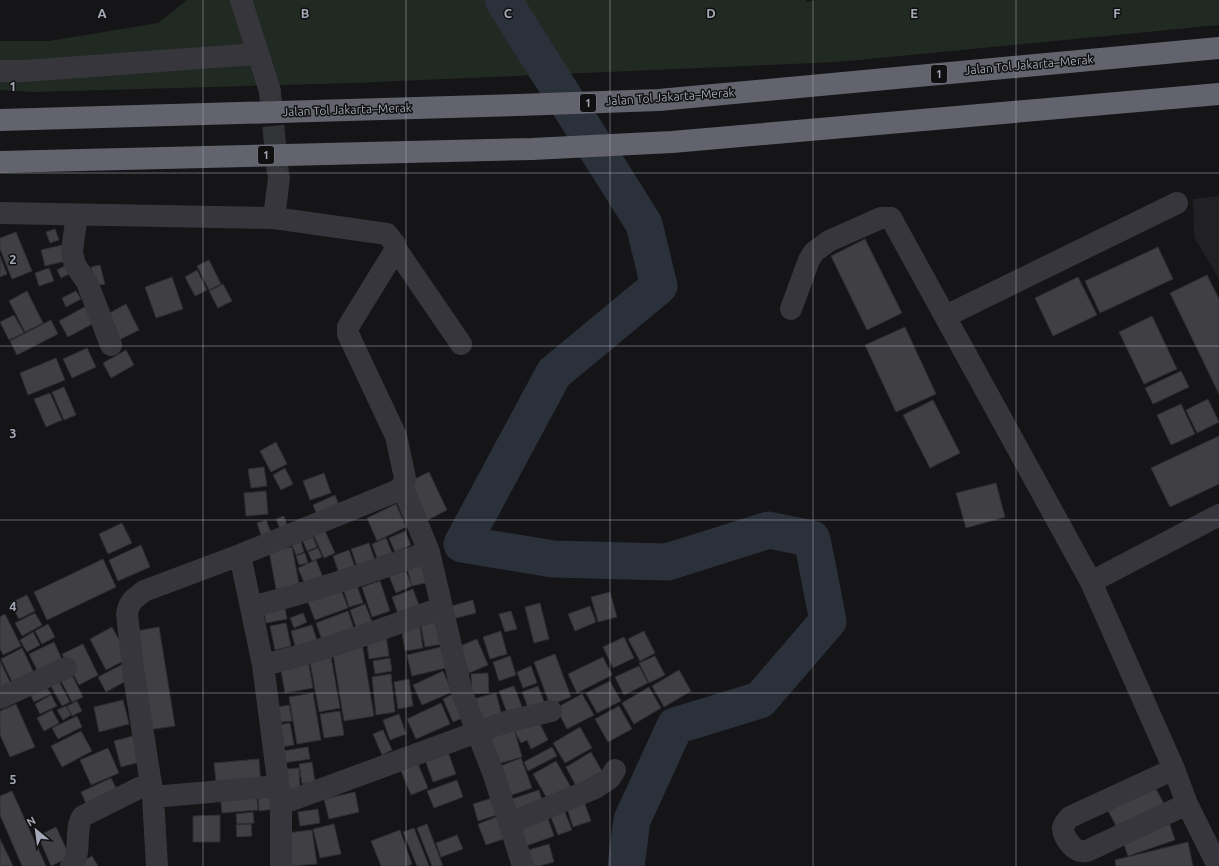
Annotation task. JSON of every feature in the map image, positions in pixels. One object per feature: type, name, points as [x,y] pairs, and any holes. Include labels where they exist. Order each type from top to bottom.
[{"type":"highway","name":"Jalan Tol Jakarta–Merak","points":[[0,120],[659,100],[1219,48]]},
{"type":"highway","name":"1","points":[[0,162],[532,149],[672,142],[1219,94]]},
{"type":"street","points":[[241,0],[270,91]]},
{"type":"street","points":[[0,71],[257,54]]},
{"type":"street","points":[[274,218],[279,178]]},
{"type":"street","points":[[946,316],[1177,203]]},
{"type":"street","points":[[0,213],[274,218],[387,234],[461,344]]},
{"type":"street","points":[[77,215],[72,253],[75,265],[86,282],[111,345]]},
{"type":"street","points":[[790,310],[809,260],[814,252],[829,241],[881,218],[891,218],[1091,582],[1174,769],[1187,804],[1218,866]]},
{"type":"street","points":[[157,866],[152,790],[134,676],[127,614],[128,605],[144,591],[240,555],[394,492],[402,486],[405,478],[396,436],[348,334],[348,327],[396,249]]},
{"type":"street","points":[[402,486],[429,552],[462,693],[494,775],[523,866]]},
{"type":"street","points":[[1091,582],[1219,515]]},
{"type":"street","points":[[251,607],[345,580],[429,552]]},
{"type":"street","points":[[240,555],[263,665],[280,795],[281,866]]},
{"type":"street","points":[[263,665],[288,659],[348,640],[442,608]]},
{"type":"street","points":[[0,698],[66,668]]},
{"type":"street","points":[[71,866],[75,858],[80,822],[83,816],[152,790],[280,795],[506,722],[551,711]]},
{"type":"street","points":[[1174,769],[1070,817],[1063,827],[1065,834],[1070,844],[1075,848],[1080,851],[1087,851],[1187,804]]},
{"type":"street","points":[[510,823],[596,788],[610,778],[615,770]]},
{"type":"shaded area","points":[[187,0],[806,0],[806,2],[818,0],[1219,0],[1219,25],[838,62],[353,83],[33,92],[0,90],[0,41],[49,41],[158,23]]},
{"type":"shaded area","points":[[1219,196],[1219,279],[1194,237],[1193,199]]},
{"type":"building","points":[[55,229],[59,240],[50,243],[46,232]]},
{"type":"building","points":[[16,232],[32,271],[12,279],[0,249],[0,238]]},
{"type":"building","points":[[865,239],[902,313],[867,330],[831,256]]},
{"type":"building","points":[[62,245],[66,261],[45,266],[41,250]]},
{"type":"building","points":[[1158,247],[1173,279],[1100,313],[1085,281]]},
{"type":"building","points":[[0,256],[7,274],[0,277]]},
{"type":"building","points":[[209,260],[221,284],[209,290],[197,266]]},
{"type":"building","points":[[71,263],[75,271],[61,278],[57,270]]},
{"type":"building","points":[[100,265],[105,284],[96,286],[91,267]]},
{"type":"building","points":[[49,268],[54,281],[39,286],[35,273]]},
{"type":"building","points":[[197,270],[207,290],[195,296],[185,277]]},
{"type":"building","points":[[1207,275],[1219,299],[1219,394],[1170,293]]},
{"type":"building","points":[[172,277],[183,309],[156,318],[145,287]]},
{"type":"building","points":[[1078,277],[1097,315],[1053,336],[1035,298]]},
{"type":"building","points":[[223,284],[232,301],[218,308],[209,291]]},
{"type":"building","points":[[27,291],[43,323],[25,332],[9,301]]},
{"type":"building","points":[[76,291],[81,299],[66,307],[62,298]]},
{"type":"building","points":[[126,304],[139,330],[119,340],[106,315]]},
{"type":"building","points":[[88,305],[96,322],[68,337],[59,321]]},
{"type":"building","points":[[14,315],[24,333],[9,340],[0,322]]},
{"type":"building","points":[[1152,316],[1177,369],[1144,384],[1119,332]]},
{"type":"building","points":[[51,320],[58,334],[17,355],[10,341]]},
{"type":"building","points":[[905,327],[936,394],[896,412],[865,345]]},
{"type":"building","points":[[87,348],[96,367],[72,378],[63,359]]},
{"type":"building","points":[[126,350],[134,365],[111,378],[103,363]]},
{"type":"building","points":[[56,358],[65,380],[28,395],[20,373]]},
{"type":"building","points":[[1181,371],[1189,387],[1153,404],[1145,388]]},
{"type":"building","points":[[64,387],[76,415],[64,420],[52,392]]},
{"type":"building","points":[[50,393],[62,420],[46,427],[34,399]]},
{"type":"building","points":[[1208,399],[1219,422],[1197,433],[1186,410]]},
{"type":"building","points":[[933,400],[960,453],[930,468],[903,415]]},
{"type":"building","points":[[1181,404],[1195,434],[1171,445],[1157,415]]},
{"type":"building","points":[[1219,436],[1219,484],[1170,507],[1151,468]]},
{"type":"building","points":[[276,442],[287,464],[271,472],[260,451]]},
{"type":"building","points":[[264,467],[267,486],[251,488],[248,469]]},
{"type":"building","points":[[285,468],[293,484],[281,490],[273,475]]},
{"type":"building","points":[[429,472],[447,510],[422,523],[403,485]]},
{"type":"building","points":[[324,473],[331,493],[310,500],[303,481]]},
{"type":"building","points":[[996,483],[1005,517],[966,528],[956,493]]},
{"type":"building","points":[[266,491],[268,514],[246,516],[244,493]]},
{"type":"building","points":[[335,495],[340,508],[318,517],[313,505]]},
{"type":"building","points":[[396,504],[406,527],[377,541],[367,518]]},
{"type":"building","points":[[284,516],[289,531],[282,534],[276,519]]},
{"type":"building","points":[[266,520],[273,537],[263,541],[257,523]]},
{"type":"building","points":[[122,523],[132,543],[108,554],[99,534]]},
{"type":"building","points":[[325,531],[335,553],[324,558],[314,536]]},
{"type":"building","points":[[405,531],[411,545],[395,552],[389,538]]},
{"type":"building","points":[[313,537],[317,547],[307,551],[303,541]]},
{"type":"building","points":[[386,538],[392,553],[377,558],[372,544]]},
{"type":"building","points":[[301,542],[304,552],[296,555],[292,545]]},
{"type":"building","points":[[369,543],[376,563],[358,569],[351,549]]},
{"type":"building","points":[[141,545],[150,567],[118,581],[109,560]]},
{"type":"building","points":[[292,547],[300,589],[277,594],[269,551]]},
{"type":"building","points":[[318,548],[322,557],[312,561],[308,552]]},
{"type":"building","points":[[349,550],[356,570],[340,576],[333,556]]},
{"type":"building","points":[[305,553],[308,563],[299,565],[296,556]]},
{"type":"building","points":[[103,559],[116,587],[47,620],[34,592]]},
{"type":"building","points":[[423,559],[429,582],[412,586],[406,564]]},
{"type":"building","points":[[316,560],[324,580],[306,587],[298,568]]},
{"type":"building","points":[[402,562],[412,586],[396,593],[386,568]]},
{"type":"building","points":[[380,581],[390,611],[372,617],[362,587]]},
{"type":"building","points":[[356,583],[363,603],[349,607],[343,588]]},
{"type":"building","points":[[339,584],[348,608],[315,620],[306,597]]},
{"type":"building","points":[[413,589],[421,611],[400,619],[392,597]]},
{"type":"building","points":[[610,592],[617,617],[598,622],[591,597]]},
{"type":"building","points":[[27,595],[35,611],[19,619],[10,603]]},
{"type":"building","points":[[473,600],[476,613],[452,619],[448,607]]},
{"type":"building","points":[[540,603],[549,639],[534,643],[525,607]]},
{"type":"building","points":[[284,604],[287,619],[266,623],[263,607]]},
{"type":"building","points":[[365,604],[374,627],[358,633],[350,610]]},
{"type":"building","points":[[590,606],[596,622],[575,631],[568,614]]},
{"type":"building","points":[[348,611],[356,635],[324,646],[316,623]]},
{"type":"building","points":[[511,611],[517,629],[505,632],[499,614]]},
{"type":"building","points":[[35,613],[42,625],[22,636],[15,623]]},
{"type":"building","points":[[303,613],[307,622],[294,628],[290,618]]},
{"type":"building","points":[[5,614],[21,646],[3,655],[0,649],[0,617]]},
{"type":"building","points":[[437,618],[442,644],[425,647],[420,621]]},
{"type":"building","points":[[419,622],[423,648],[405,651],[401,626]]},
{"type":"building","points":[[286,623],[291,646],[275,650],[270,626]]},
{"type":"building","points":[[48,624],[55,637],[42,644],[35,631]]},
{"type":"building","points":[[312,625],[319,647],[297,653],[291,631]]},
{"type":"building","points":[[112,627],[129,658],[106,670],[90,639]]},
{"type":"building","points":[[159,627],[175,726],[147,730],[131,632]]},
{"type":"building","points":[[501,631],[507,654],[490,659],[483,637]]},
{"type":"building","points":[[644,631],[655,653],[640,661],[628,639]]},
{"type":"building","points":[[33,632],[40,645],[27,652],[20,640]]},
{"type":"building","points":[[386,635],[389,656],[369,659],[366,638]]},
{"type":"building","points":[[624,637],[634,658],[613,668],[603,647]]},
{"type":"building","points":[[477,639],[488,665],[469,673],[458,647]]},
{"type":"building","points":[[54,642],[65,666],[41,678],[29,654]]},
{"type":"building","points":[[362,643],[374,716],[344,721],[332,648]]},
{"type":"building","points":[[83,644],[98,675],[79,685],[62,654]]},
{"type":"building","points":[[445,646],[450,667],[412,676],[407,655]]},
{"type":"building","points":[[22,648],[36,677],[15,688],[1,659]]},
{"type":"building","points":[[555,654],[571,697],[550,705],[534,662]]},
{"type":"building","points":[[510,656],[516,675],[499,681],[493,662]]},
{"type":"building","points":[[655,656],[665,675],[649,683],[639,663]]},
{"type":"building","points":[[331,657],[340,708],[319,712],[310,662]]},
{"type":"building","points":[[603,657],[612,675],[577,693],[568,674]]},
{"type":"building","points":[[390,658],[392,671],[375,674],[373,661]]},
{"type":"building","points":[[308,660],[313,688],[285,693],[280,665]]},
{"type":"building","points":[[0,661],[11,684],[0,689]]},
{"type":"building","points":[[125,663],[133,677],[106,692],[98,677]]},
{"type":"building","points":[[531,666],[537,683],[523,688],[517,672]]},
{"type":"building","points":[[639,666],[648,683],[624,695],[615,677]]},
{"type":"building","points":[[69,669],[83,697],[72,702],[58,675]]},
{"type":"building","points":[[679,670],[691,691],[664,707],[652,686]]},
{"type":"building","points":[[443,671],[452,692],[422,705],[413,685]]},
{"type":"building","points":[[488,673],[489,693],[472,694],[471,674]]},
{"type":"building","points":[[391,674],[395,712],[376,715],[372,677]]},
{"type":"building","points":[[56,676],[70,702],[62,706],[48,681]]},
{"type":"building","points":[[409,679],[413,706],[398,709],[394,682]]},
{"type":"building","points":[[610,681],[621,701],[597,713],[586,693]]},
{"type":"building","points":[[45,684],[51,694],[34,702],[29,692]]},
{"type":"building","points":[[514,686],[524,712],[509,718],[499,691]]},
{"type":"building","points":[[538,686],[547,709],[531,715],[522,692]]},
{"type":"building","points":[[649,687],[661,708],[634,724],[622,703]]},
{"type":"building","points":[[457,692],[467,716],[453,722],[443,699]]},
{"type":"building","points":[[313,693],[321,740],[297,744],[289,697]]},
{"type":"building","points":[[496,693],[503,720],[480,726],[473,699]]},
{"type":"building","points":[[582,694],[594,715],[567,729],[556,708]]},
{"type":"building","points":[[51,695],[57,706],[40,714],[35,704]]},
{"type":"building","points":[[123,700],[129,724],[99,732],[94,707]]},
{"type":"building","points":[[77,701],[82,711],[72,716],[67,706]]},
{"type":"building","points":[[441,703],[450,724],[416,739],[407,719]]},
{"type":"building","points":[[16,704],[35,747],[10,757],[0,735],[0,711]]},
{"type":"building","points":[[289,705],[292,721],[281,722],[278,707]]},
{"type":"building","points":[[66,706],[71,715],[63,720],[57,710]]},
{"type":"building","points":[[619,706],[632,729],[608,742],[595,719]]},
{"type":"building","points":[[52,710],[59,723],[44,731],[37,718]]},
{"type":"building","points":[[340,711],[344,735],[324,738],[320,714]]},
{"type":"building","points":[[399,714],[406,734],[390,740],[383,720]]},
{"type":"building","points":[[77,716],[82,727],[58,739],[52,728]]},
{"type":"building","points":[[537,718],[548,740],[531,749],[527,740],[521,743],[514,730]]},
{"type":"building","points":[[290,723],[294,745],[281,747],[278,725]]},
{"type":"building","points":[[580,727],[592,748],[565,763],[553,743]]},
{"type":"building","points":[[514,728],[522,757],[494,765],[486,736]]},
{"type":"building","points":[[383,730],[392,750],[382,755],[373,734]]},
{"type":"building","points":[[81,731],[92,751],[62,767],[51,746]]},
{"type":"building","points":[[133,736],[140,762],[121,767],[114,741]]},
{"type":"building","points":[[308,747],[310,759],[283,763],[282,751]]},
{"type":"building","points":[[552,747],[557,756],[528,771],[524,762]]},
{"type":"building","points":[[108,748],[119,773],[91,785],[80,760]]},
{"type":"building","points":[[447,749],[456,774],[433,782],[424,757]]},
{"type":"building","points":[[591,752],[602,771],[576,786],[566,767]]},
{"type":"building","points":[[521,758],[532,788],[509,796],[498,767]]},
{"type":"building","points":[[259,759],[261,786],[217,791],[214,763]]},
{"type":"building","points":[[416,759],[428,788],[411,795],[399,766]]},
{"type":"building","points":[[556,761],[572,789],[549,802],[533,774]]},
{"type":"building","points":[[312,762],[315,782],[302,784],[299,764]]},
{"type":"building","points":[[299,768],[300,792],[287,792],[287,769]]},
{"type":"building","points":[[111,778],[119,794],[88,808],[81,792]]},
{"type":"building","points":[[457,780],[463,797],[434,808],[427,791]]},
{"type":"building","points":[[1152,782],[1167,809],[1121,835],[1106,807]]},
{"type":"building","points":[[273,789],[275,809],[259,811],[258,790]]},
{"type":"building","points":[[256,790],[258,810],[222,813],[220,793]]},
{"type":"building","points":[[539,790],[544,807],[511,818],[506,801]]},
{"type":"building","points":[[12,791],[46,866],[22,866],[0,815],[0,796]]},
{"type":"building","points":[[355,792],[359,812],[329,819],[324,799]]},
{"type":"building","points":[[582,796],[591,821],[573,827],[565,802]]},
{"type":"building","points":[[492,798],[497,815],[478,821],[473,804]]},
{"type":"building","points":[[562,805],[572,830],[558,835],[548,810]]},
{"type":"building","points":[[318,809],[320,823],[300,826],[298,812]]},
{"type":"building","points":[[253,812],[254,823],[237,824],[236,814]]},
{"type":"building","points":[[546,812],[554,836],[523,847],[514,823]]},
{"type":"building","points":[[220,815],[220,842],[193,842],[193,816]]},
{"type":"building","points":[[501,815],[509,837],[486,845],[478,824]]},
{"type":"building","points":[[1169,822],[1175,840],[1128,856],[1122,838]]},
{"type":"building","points":[[251,824],[252,836],[237,837],[236,825]]},
{"type":"building","points":[[334,824],[341,854],[320,858],[313,829]]},
{"type":"building","points":[[427,824],[443,866],[432,866],[417,828]]},
{"type":"building","points":[[56,827],[70,857],[51,866],[38,836]]},
{"type":"building","points":[[414,828],[429,866],[417,866],[403,832]]},
{"type":"building","points":[[312,830],[317,864],[292,866],[287,833]]},
{"type":"building","points":[[400,830],[412,864],[408,866],[381,866],[371,841]]},
{"type":"building","points":[[457,835],[463,849],[441,857],[436,843]]},
{"type":"building","points":[[0,839],[13,866],[0,866]]},
{"type":"building","points":[[1188,842],[1193,866],[1116,866],[1115,860]]},
{"type":"building","points":[[549,844],[554,862],[539,866],[526,866],[522,852]]},
{"type":"building","points":[[92,856],[98,866],[75,866]]},
{"type":"waterway","points":[[503,0],[644,224],[659,286],[554,373],[462,544],[553,559],[667,562],[769,530],[812,539],[828,621],[760,700],[675,726],[632,820],[626,866]]},
{"type":"tunnel","points":[[270,93],[278,174]]}]
